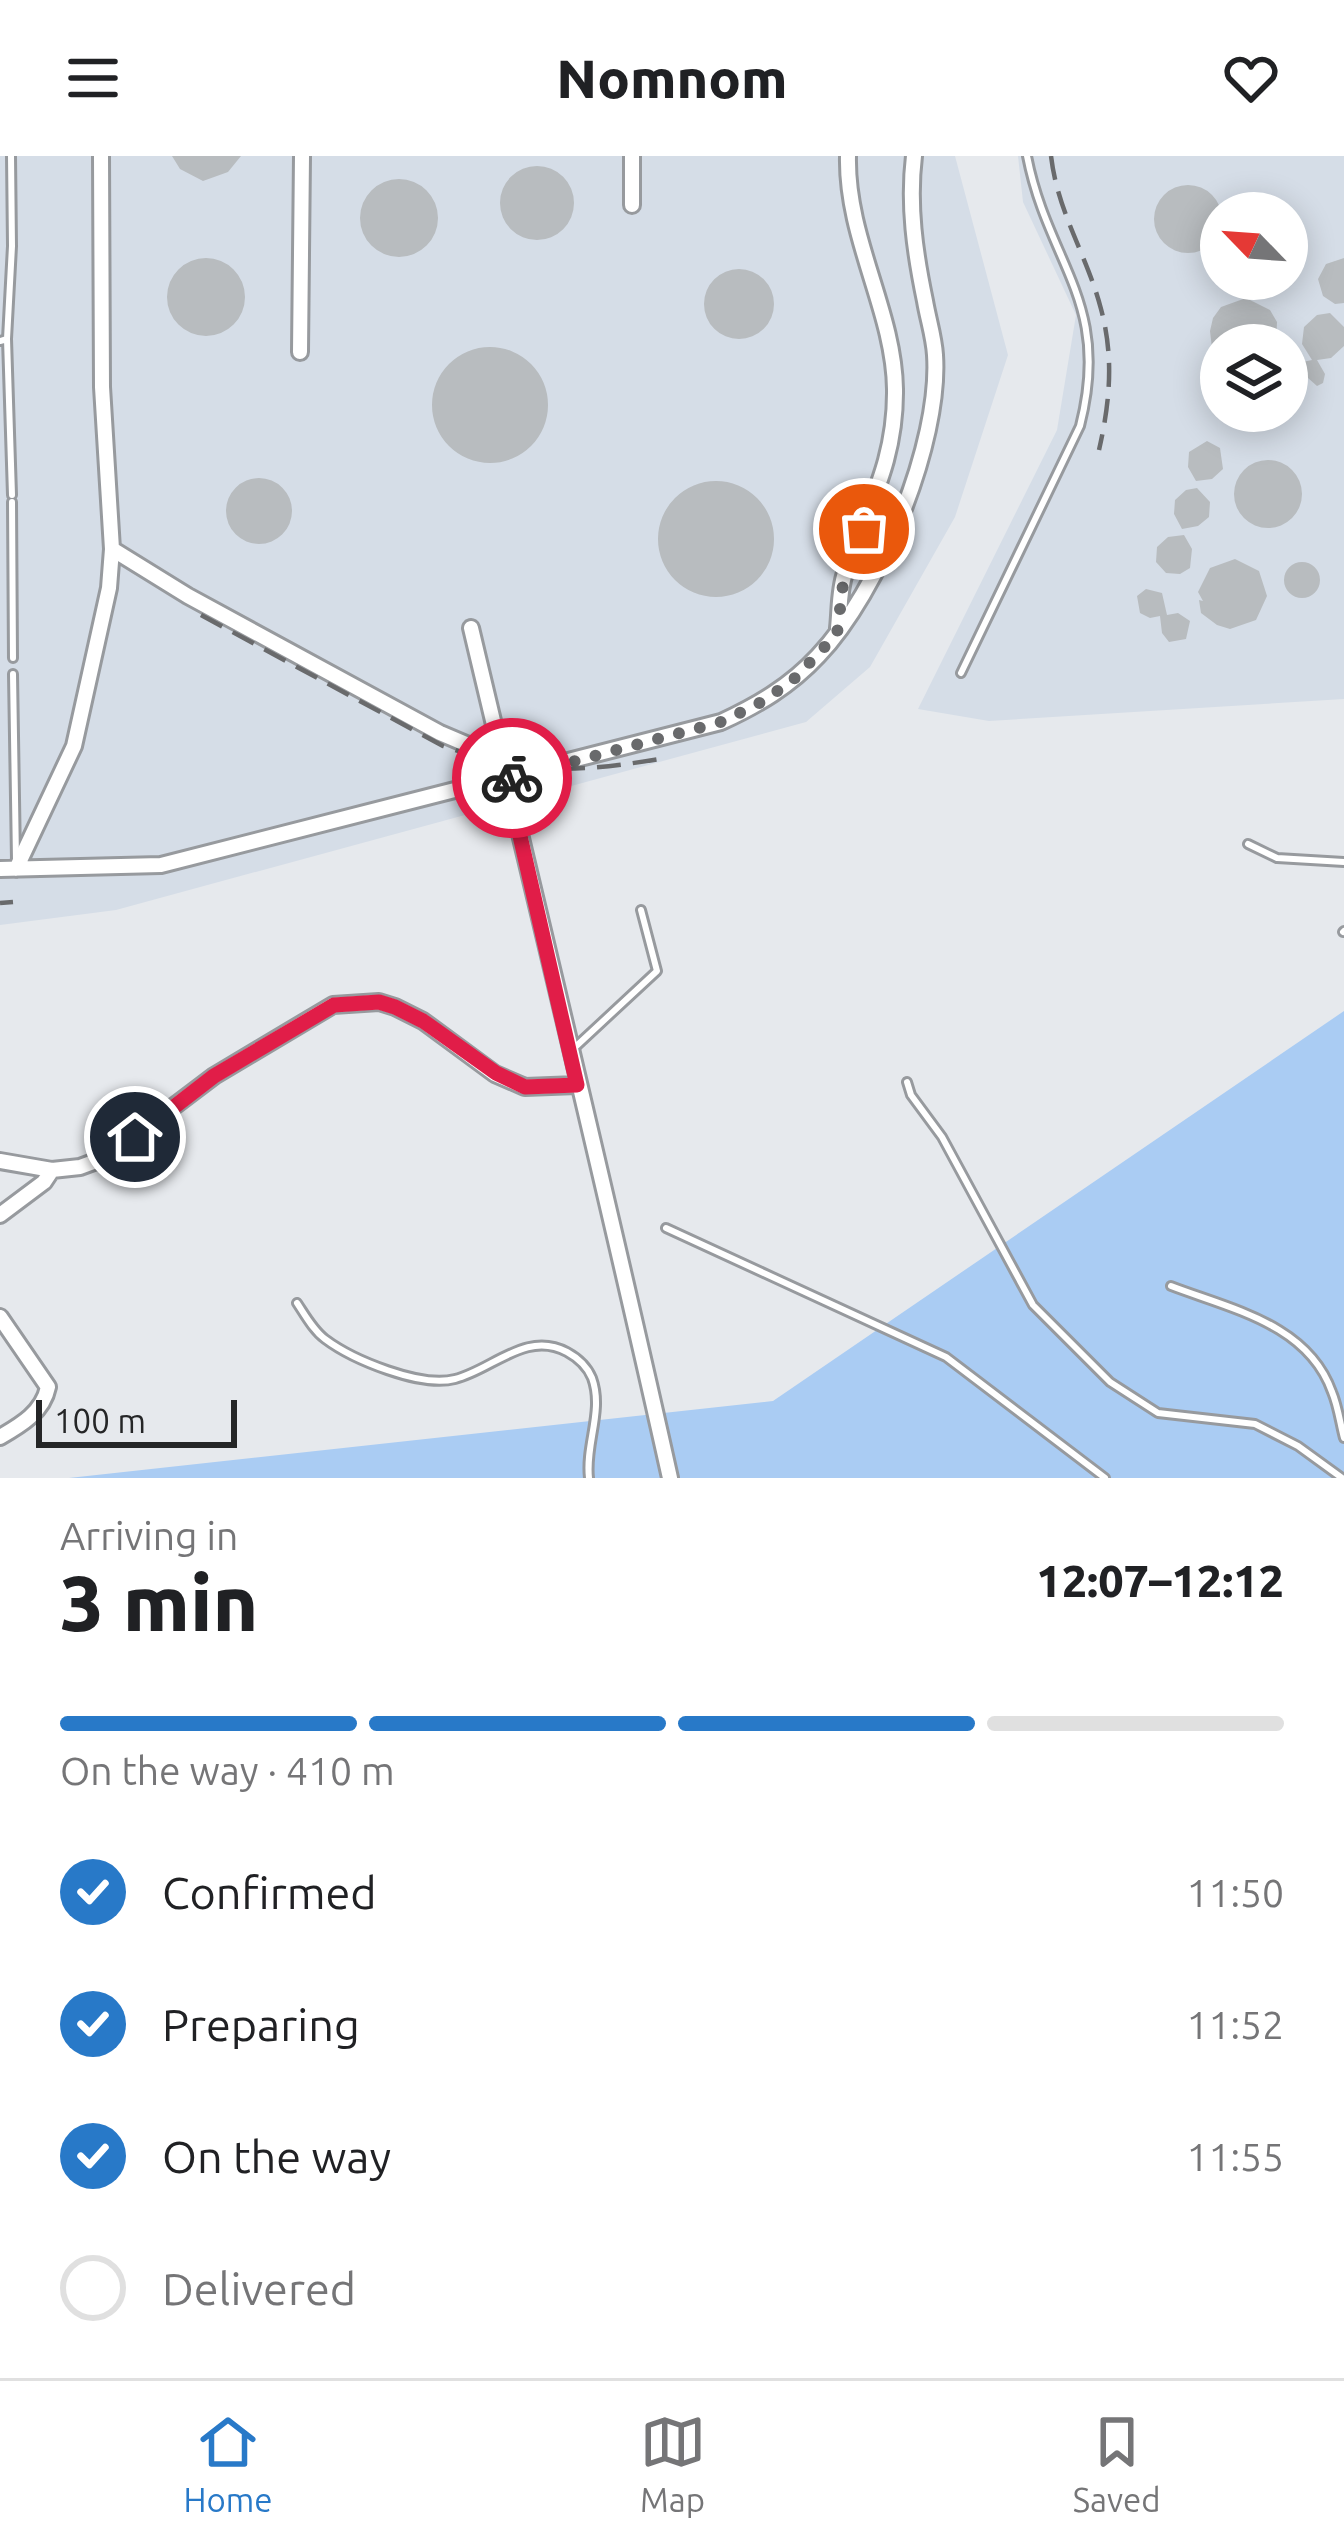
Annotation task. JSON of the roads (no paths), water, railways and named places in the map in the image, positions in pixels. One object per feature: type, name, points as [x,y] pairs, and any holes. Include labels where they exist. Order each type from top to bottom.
[{"type":"street","points":[[101,156],[102,387],[112,549],[104,624],[74,746],[8,869],[161,865],[721,722],[791,682],[837,634],[860,598],[904,506],[924,450],[936,390],[935,350],[912,214],[914,156]]},
{"type":"street","points":[[300,352],[302,156]]},
{"type":"street","points":[[632,156],[632,206]]},
{"type":"street","points":[[837,634],[844,576],[878,495],[895,422],[895,381],[857,236],[848,156]]},
{"type":"street","points":[[112,549],[205,606],[440,733],[501,754]]},
{"type":"street","points":[[471,628],[577,1085],[620,1245],[670,1478]]},
{"type":"street","points":[[0,1161],[52,1170],[107,1157],[214,1076],[334,1005],[379,1002],[395,1007],[525,1087],[577,1085]]},
{"type":"street","points":[[0,1215],[44,1182],[52,1170]]},
{"type":"street","points":[[0,1318],[48,1387],[47,1396],[26,1422],[0,1437]]},
{"type":"lane","points":[[11,156],[12,233],[4,340],[13,658]]},
{"type":"lane","points":[[961,673],[1080,426],[1088,397],[1084,311],[1027,156]]},
{"type":"lane","points":[[0,234],[12,233]]},
{"type":"lane","points":[[0,472],[11,472]]},
{"type":"lane","points":[[8,869],[13,674]]},
{"type":"lane","points":[[0,686],[14,686]]},
{"type":"lane","points":[[1249,844],[1277,858],[1344,862]]},
{"type":"lane","points":[[570,1053],[657,971],[641,910]]},
{"type":"lane","points":[[907,1082],[1033,1305],[1097,1370],[1158,1413],[1255,1424],[1298,1446],[1342,1478]]},
{"type":"lane","points":[[666,1228],[946,1357],[1105,1478]]},
{"type":"lane","points":[[1171,1286],[1268,1322],[1297,1342],[1319,1365],[1332,1391],[1344,1438]]},
{"type":"lane","points":[[297,1303],[322,1337],[412,1378],[434,1382],[455,1379],[519,1349],[560,1348],[590,1371],[596,1391],[587,1455],[589,1478]]},
{"type":"railway","points":[[1051,156],[1060,197],[1095,289],[1108,345],[1109,380],[1099,450]]},
{"type":"railway","points":[[201,615],[443,746],[499,762],[550,768],[659,759]]},
{"type":"railway","points":[[0,903],[13,902]]}]
